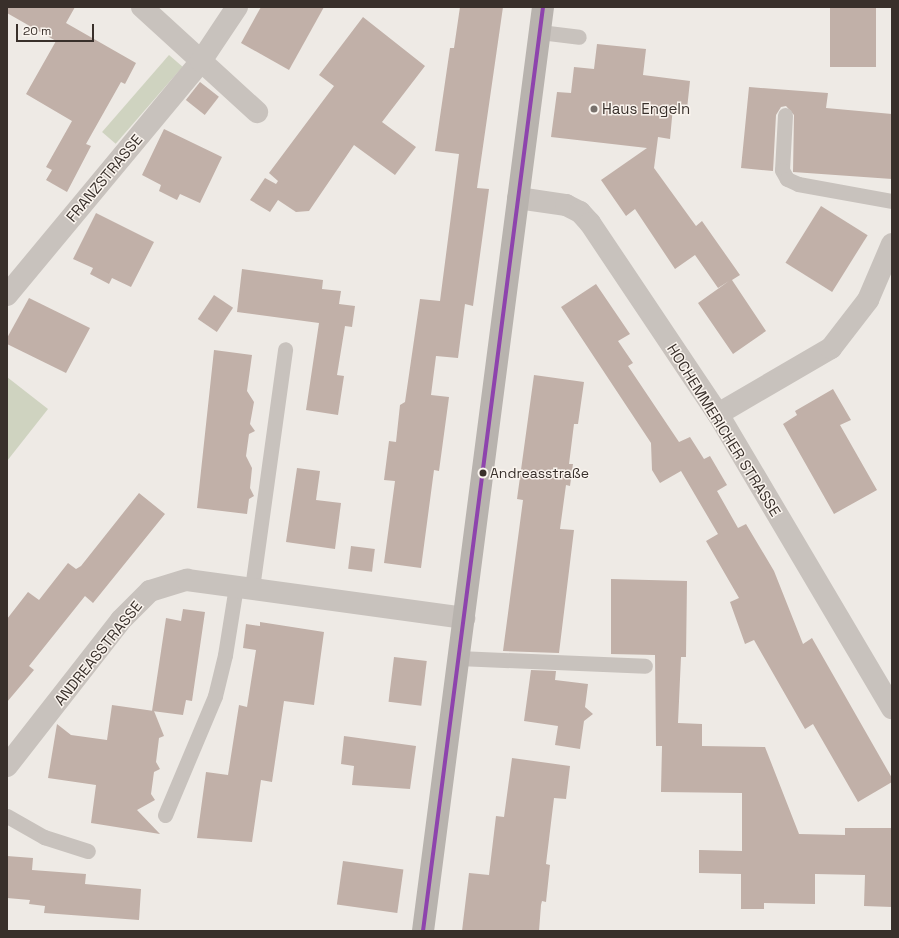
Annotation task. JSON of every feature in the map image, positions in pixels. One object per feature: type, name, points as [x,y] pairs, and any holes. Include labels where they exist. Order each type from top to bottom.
[{"type":"street","points":[[142,7],[257,112]]},
{"type":"street","name":"FRANZSTRASSE","points":[[7,295],[201,61],[237,7]]},
{"type":"street","points":[[424,931],[543,7]]},
{"type":"street","name":"HOCHEMMERICHER STRASSE","points":[[518,198],[566,205],[580,212],[590,223],[718,414],[892,708]]},
{"type":"street","points":[[718,414],[830,348],[868,300],[892,244]]},
{"type":"street","name":"ANDREASSTRASSE","points":[[7,766],[121,620],[150,591],[187,580],[464,618]]},
{"type":"lane","points":[[540,32],[579,37]]},
{"type":"lane","points":[[785,115],[782,170],[787,179],[798,184],[892,201]]},
{"type":"lane","points":[[165,815],[215,696],[244,587],[285,349]]},
{"type":"lane","points":[[458,658],[645,666]]},
{"type":"lane","points":[[7,816],[44,837],[88,851]]},
{"type":"green space","points":[[169,55],[183,67],[116,144],[102,132]]},
{"type":"green space","points":[[7,377],[48,409],[7,461]]},
{"type":"building","points":[[7,7],[75,7],[66,23],[136,63],[125,84],[121,82],[86,144],[91,146],[67,192],[46,180],[52,170],[46,167],[72,121],[26,94],[56,41],[7,13]]},
{"type":"building","points":[[261,7],[324,7],[289,70],[241,43]]},
{"type":"building","points":[[460,7],[503,7],[477,188],[489,189],[473,306],[465,304],[458,358],[436,356],[431,395],[449,397],[439,471],[434,470],[421,568],[384,563],[395,481],[384,480],[389,441],[396,442],[400,405],[405,402],[420,299],[440,301],[459,154],[435,151],[450,48],[454,48]]},
{"type":"building","points":[[830,7],[876,7],[876,67],[830,67]]},
{"type":"building","points":[[363,17],[425,66],[382,122],[416,147],[395,175],[354,145],[309,211],[296,212],[278,200],[270,212],[250,200],[265,178],[276,184],[278,181],[269,173],[334,86],[319,75]]},
{"type":"building","points":[[597,44],[646,49],[643,75],[690,81],[687,109],[673,107],[670,139],[658,137],[654,168],[696,226],[702,221],[740,275],[732,280],[766,331],[733,354],[698,303],[729,281],[718,288],[695,255],[675,269],[635,209],[626,216],[601,180],[647,148],[551,137],[557,92],[571,93],[574,67],[594,69]]},
{"type":"building","points":[[200,82],[219,97],[205,115],[186,100]]},
{"type":"building","points":[[749,87],[828,93],[826,108],[892,114],[892,179],[793,172],[794,115],[786,106],[781,107],[776,115],[773,171],[741,168]]},
{"type":"building","points":[[164,129],[222,157],[200,203],[180,194],[177,200],[159,191],[161,185],[142,175]]},
{"type":"building","points":[[821,206],[868,235],[832,292],[785,263]]},
{"type":"building","points":[[96,213],[154,242],[131,287],[112,278],[109,284],[90,274],[93,268],[73,259]]},
{"type":"building","points":[[242,269],[323,280],[322,289],[341,291],[339,304],[355,306],[352,327],[345,326],[337,375],[344,376],[338,415],[306,410],[319,323],[237,312]]},
{"type":"building","points":[[596,284],[630,334],[618,341],[633,363],[628,366],[679,442],[690,437],[704,459],[710,456],[727,485],[717,491],[738,528],[746,524],[774,571],[803,644],[812,638],[892,778],[892,782],[858,802],[813,724],[805,729],[754,640],[745,644],[730,602],[739,598],[706,541],[718,534],[681,471],[660,483],[652,470],[651,443],[561,307]]},
{"type":"building","points":[[214,295],[233,308],[217,332],[198,319]]},
{"type":"building","points":[[29,298],[90,328],[66,373],[7,344],[7,338]]},
{"type":"building","points":[[214,350],[252,355],[247,391],[254,402],[250,424],[255,431],[249,434],[246,456],[252,468],[250,488],[254,496],[249,499],[247,514],[197,508]]},
{"type":"building","points":[[534,375],[584,382],[578,424],[574,424],[569,464],[573,464],[570,486],[566,485],[560,529],[574,530],[559,653],[503,651],[523,500],[517,499]]},
{"type":"building","points":[[833,389],[851,420],[840,425],[877,490],[834,514],[783,424],[797,415],[795,411]]},
{"type":"building","points":[[297,468],[320,471],[316,500],[341,503],[335,549],[286,542]]},
{"type":"building","points":[[139,493],[165,514],[93,603],[85,596],[29,666],[34,670],[7,702],[7,619],[28,592],[39,600],[68,563],[76,569],[81,566]]},
{"type":"building","points":[[351,546],[375,549],[372,572],[348,569]]},
{"type":"building","points":[[611,579],[687,581],[686,657],[681,657],[678,723],[702,724],[702,746],[765,747],[799,834],[845,835],[845,828],[892,828],[892,907],[864,906],[865,875],[815,874],[815,904],[764,903],[764,909],[741,909],[741,874],[699,873],[699,850],[742,851],[742,793],[661,792],[662,746],[656,746],[655,655],[611,654]]},
{"type":"building","points":[[183,609],[205,612],[192,701],[186,700],[183,715],[152,711],[166,618],[181,621]]},
{"type":"building","points":[[260,622],[324,632],[314,705],[284,701],[272,782],[261,780],[252,842],[197,838],[206,772],[228,775],[239,705],[247,707],[256,650],[243,648],[246,624],[260,626]]},
{"type":"building","points":[[394,657],[427,661],[421,706],[389,702]]},
{"type":"building","points":[[531,670],[556,671],[555,680],[588,684],[585,707],[593,714],[584,721],[580,749],[555,745],[558,726],[524,721]]},
{"type":"building","points":[[112,705],[154,711],[164,736],[159,738],[156,762],[160,769],[154,772],[151,794],[155,800],[137,810],[160,834],[91,823],[96,785],[48,778],[57,724],[71,735],[107,740]]},
{"type":"building","points":[[344,736],[416,746],[410,789],[352,785],[354,766],[341,764]]},
{"type":"building","points":[[512,758],[570,766],[566,799],[554,798],[546,864],[550,865],[546,902],[542,901],[541,905],[539,931],[462,931],[469,873],[489,875],[496,816],[504,817]]},
{"type":"building","points":[[7,856],[33,858],[32,870],[86,874],[85,884],[141,889],[139,920],[44,913],[45,906],[29,904],[30,900],[7,898]]},
{"type":"building","points":[[343,861],[403,869],[397,913],[337,905]]},
{"type":"transit line","points":[[423,931],[543,7]]},
{"type":"place","name":"Haus Engeln","points":[[594,109]]},
{"type":"place","name":"Andreasstraße","points":[[483,473]]}]
